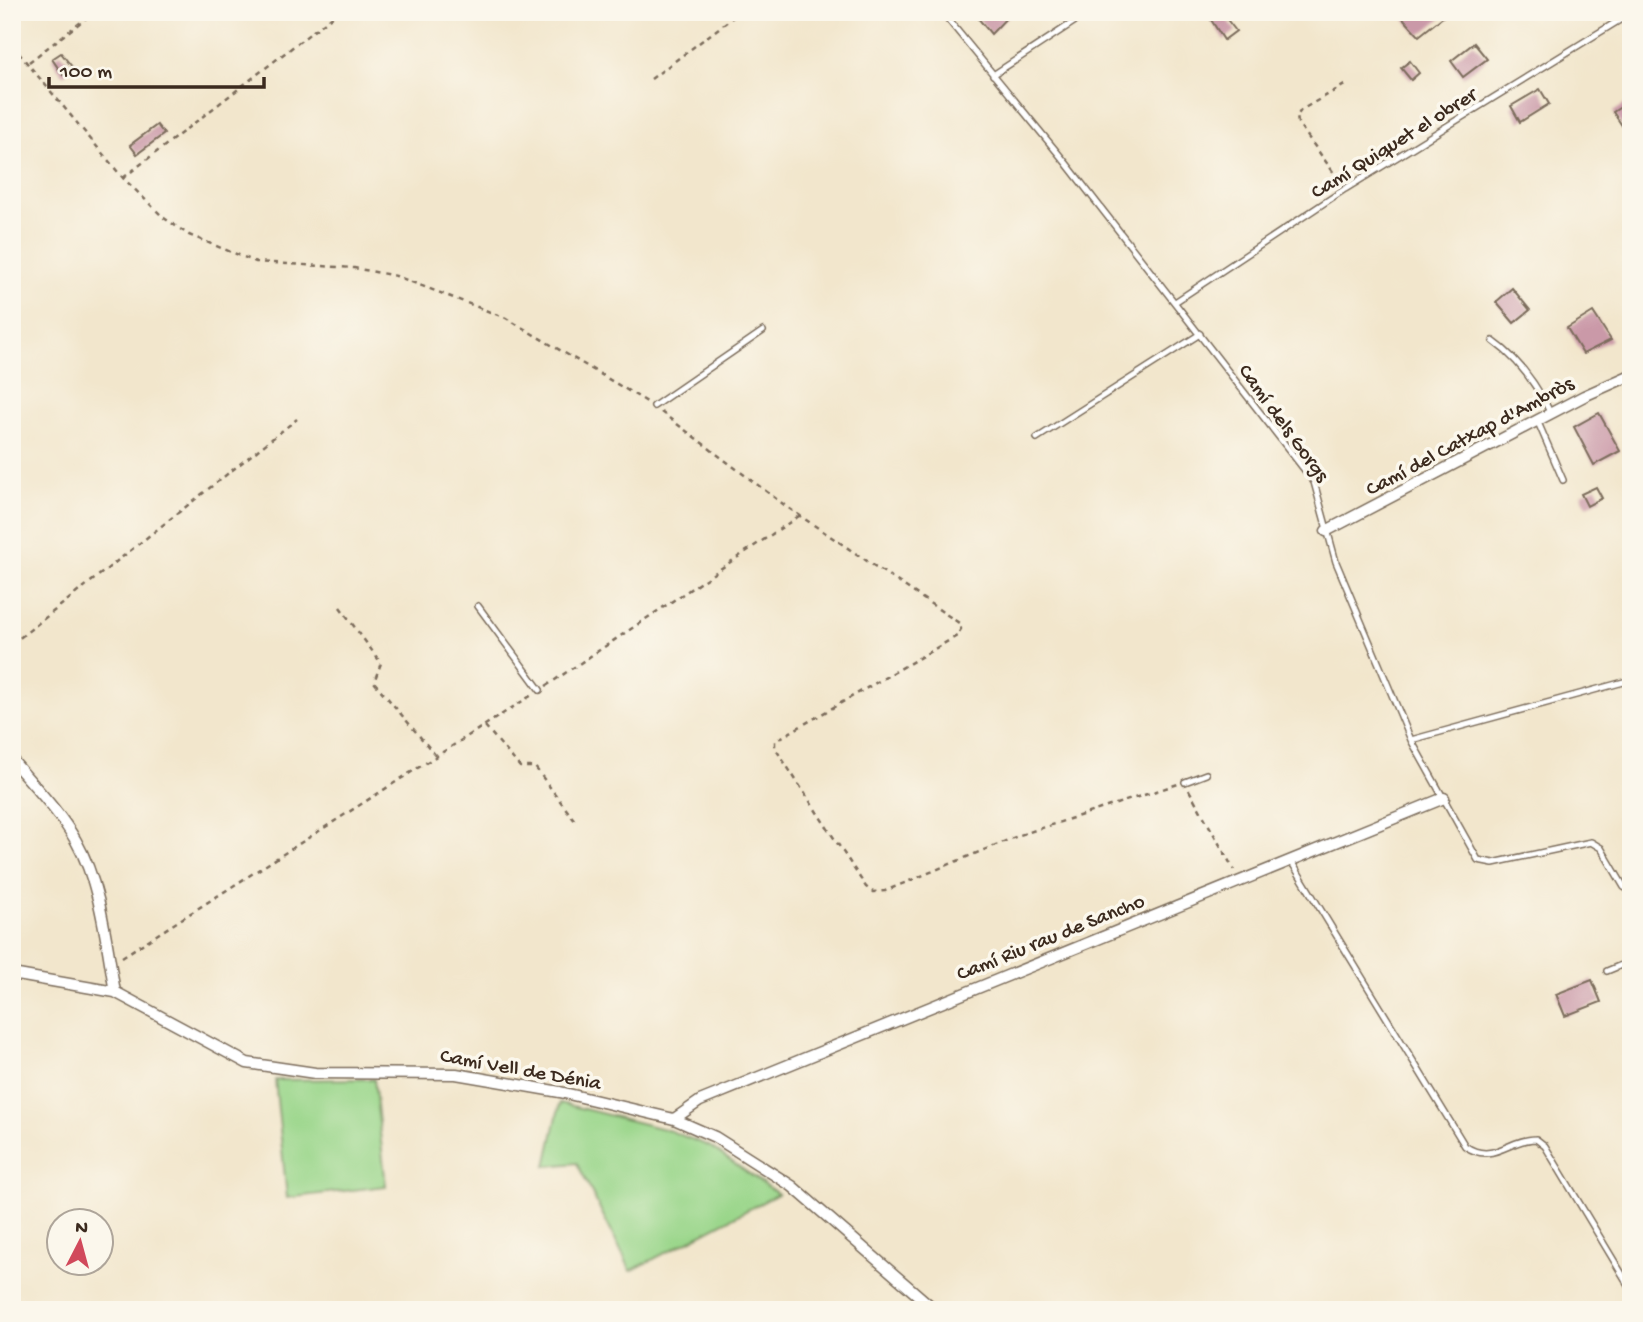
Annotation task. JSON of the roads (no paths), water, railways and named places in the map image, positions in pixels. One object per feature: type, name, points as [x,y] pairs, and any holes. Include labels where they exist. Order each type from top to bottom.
[{"type":"street","name":"Camí del Catxap d'Ambròs","points":[[1326,531],[1537,420],[1631,375]]},
{"type":"street","points":[[12,760],[77,843],[93,885],[115,992]]},
{"type":"street","name":"Camí Riu rau de Sancho","points":[[674,1119],[700,1101],[1444,798]]},
{"type":"street","name":"Camí Vell de Dénia","points":[[12,974],[115,992],[247,1063],[263,1067],[315,1073],[456,1074],[559,1092],[674,1119],[715,1137],[792,1186],[935,1310]]},
{"type":"lane","name":"Camí dels Gorgs","points":[[942,12],[1066,163],[1314,482],[1336,562],[1411,740],[1478,860],[1486,864],[1591,842],[1601,848],[1624,887],[1631,891]]},
{"type":"lane","points":[[993,75],[1089,12]]},
{"type":"lane","name":"Camí Quiquet el obrer","points":[[1175,302],[1345,189],[1631,13]]},
{"type":"lane","points":[[654,407],[763,331]]},
{"type":"lane","points":[[1037,438],[1200,334]]},
{"type":"lane","points":[[1493,341],[1513,358],[1538,386],[1551,414]]},
{"type":"lane","points":[[1537,420],[1563,480]]},
{"type":"lane","points":[[478,606],[540,690]]},
{"type":"lane","points":[[1411,740],[1631,680]]},
{"type":"lane","points":[[1185,782],[1206,774]]},
{"type":"lane","points":[[1291,861],[1465,1146],[1477,1154],[1489,1154],[1527,1139],[1536,1139],[1545,1146],[1631,1289]]},
{"type":"lane","points":[[1607,971],[1631,961]]}]
